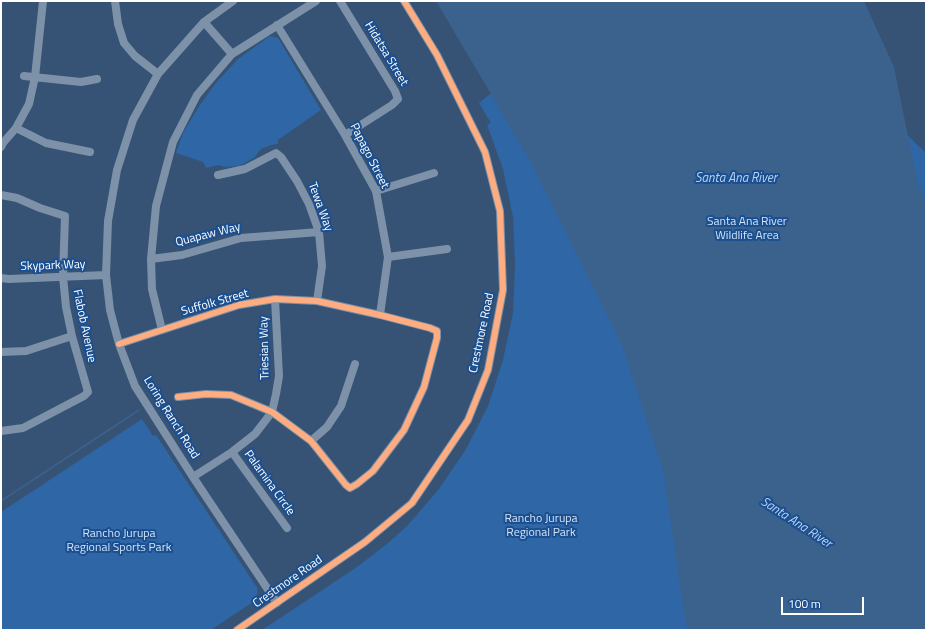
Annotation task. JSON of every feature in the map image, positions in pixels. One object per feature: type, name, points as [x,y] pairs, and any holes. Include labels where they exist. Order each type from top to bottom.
[{"type":"street","points":[[1,147],[16,128],[29,104],[35,77],[43,1]]},
{"type":"street","points":[[115,1],[118,24],[124,42],[135,56],[158,74]]},
{"type":"street","name":"Loring Ranch Road","points":[[233,1],[204,22],[158,74],[133,120],[117,170],[108,221],[106,275],[110,310],[119,344],[135,386],[193,477],[278,603]]},
{"type":"street","points":[[162,330],[152,289],[151,258],[156,206],[173,142],[198,95],[232,54],[316,1]]},
{"type":"street","name":"Hidatsa Street","points":[[340,1],[395,91],[398,99],[392,105],[345,135]]},
{"type":"street","name":"Crestmore Road","points":[[237,630],[365,542],[412,503],[468,420],[488,370],[503,290],[500,211],[485,152],[437,55],[404,1]]},
{"type":"street","points":[[204,22],[232,54]]},
{"type":"street","name":"Papago Street","points":[[277,25],[345,135],[376,191],[388,257],[380,315]]},
{"type":"street","points":[[24,76],[81,82],[97,79]]},
{"type":"street","points":[[16,128],[46,143],[90,152]]},
{"type":"street","name":"Tewa Way","points":[[218,175],[245,169],[276,153],[280,157],[297,181],[319,232],[322,266],[317,301]]},
{"type":"street","points":[[376,191],[434,173]]},
{"type":"street","name":"Flabob Avenue","points":[[1,195],[17,198],[40,208],[66,216],[62,277],[72,336],[88,392],[84,396],[23,428],[1,431]]},
{"type":"street","name":"Quapaw Way","points":[[151,258],[182,255],[241,238],[319,232]]},
{"type":"street","points":[[388,257],[447,249]]},
{"type":"street","name":"Skypark Way","points":[[1,278],[106,275]]},
{"type":"street","name":"Suffolk Street","points":[[119,344],[238,305],[275,299],[317,301],[380,315],[437,331],[437,338],[424,387],[404,430],[373,470],[357,484],[350,488],[346,485],[311,441]]},
{"type":"street","name":"Triesian Way","points":[[193,477],[232,452],[255,434],[272,412],[279,376],[275,299]]},
{"type":"street","points":[[1,352],[26,351],[72,336]]},
{"type":"street","points":[[178,397],[206,394],[231,395],[272,412],[311,441],[327,427],[341,406],[355,364]]},
{"type":"street","name":"Palamina Circle","points":[[232,452],[287,528]]},
{"type":"green space","name":"Santa Ana River","points":[[605,1],[768,1],[926,153],[926,630],[262,630],[357,567],[388,543],[407,526],[439,489],[466,449],[488,406],[503,360],[513,313],[515,266],[513,217],[503,169],[487,125],[491,123],[479,103]]},
{"type":"green space","points":[[270,36],[278,38],[321,110],[278,140],[278,144],[261,149],[254,158],[239,166],[225,167],[219,165],[206,168],[203,162],[176,153],[183,133],[215,84],[238,59]]},
{"type":"green space","name":"Rancho Jurupa Regional Sports Park","points":[[142,419],[153,436],[156,435],[258,589],[256,600],[211,630],[1,630],[1,512]]},
{"type":"water","name":"Santa Ana River","points":[[436,1],[864,1],[894,67],[918,185],[926,199],[926,630],[687,630],[663,470],[622,345],[528,157]]},
{"type":"waterway","points":[[1,501],[139,410]]},
{"type":"cycle path","points":[[237,630],[365,542],[412,503],[468,420],[488,370],[503,290],[500,211],[485,152],[437,55],[404,1]]},
{"type":"cycle path","points":[[119,344],[239,305],[275,299],[317,301],[380,315],[437,331],[437,338],[424,387],[404,430],[373,471],[350,488],[311,441],[272,412],[231,395],[206,394],[178,397]]},
{"type":"park label","name":"Santa Ana River Wildlife Area","points":[[747,229]]},
{"type":"park label","name":"Rancho Jurupa Regional Park","points":[[541,526]]}]
